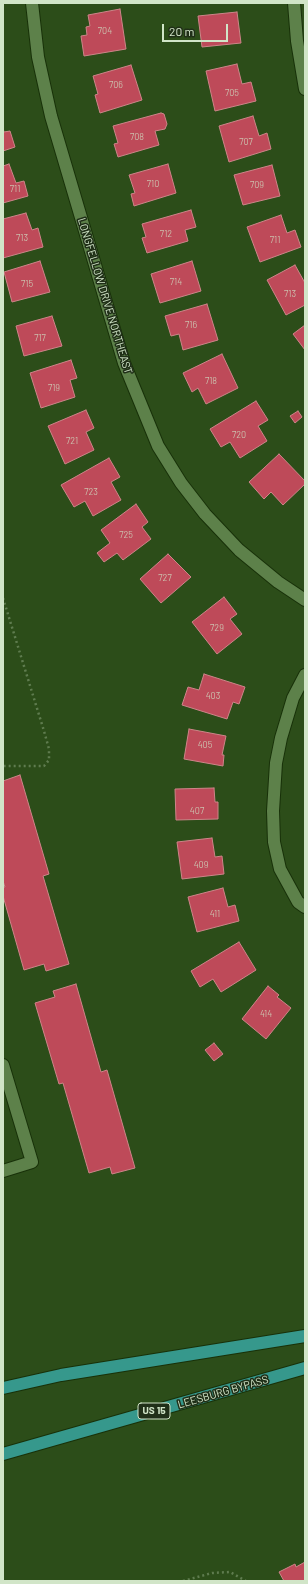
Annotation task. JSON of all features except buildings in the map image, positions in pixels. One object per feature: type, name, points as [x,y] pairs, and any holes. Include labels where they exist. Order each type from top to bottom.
[{"type":"highway","points":[[3,1388],[61,1375],[305,1336]]},
{"type":"highway","name":"LEESBURG BYPASS","points":[[3,1454],[305,1368]]},
{"type":"street","name":"LONGFELLOW DRIVE NORTHEAST","points":[[32,3],[38,57],[51,116],[124,363],[158,446],[181,483],[205,514],[239,550],[278,582],[305,600]]},
{"type":"street","points":[[294,3],[297,41],[305,89]]},
{"type":"street","points":[[305,675],[293,698],[281,738],[276,763],[273,811],[274,842],[280,869],[298,902],[305,907]]},
{"type":"street","points":[[3,1065],[32,1162],[3,1171]]},
{"type":"path","points":[[3,598],[49,749],[49,760],[44,766],[3,766]]},
{"type":"path","points":[[182,1581],[212,1573],[230,1572],[246,1581]]}]
